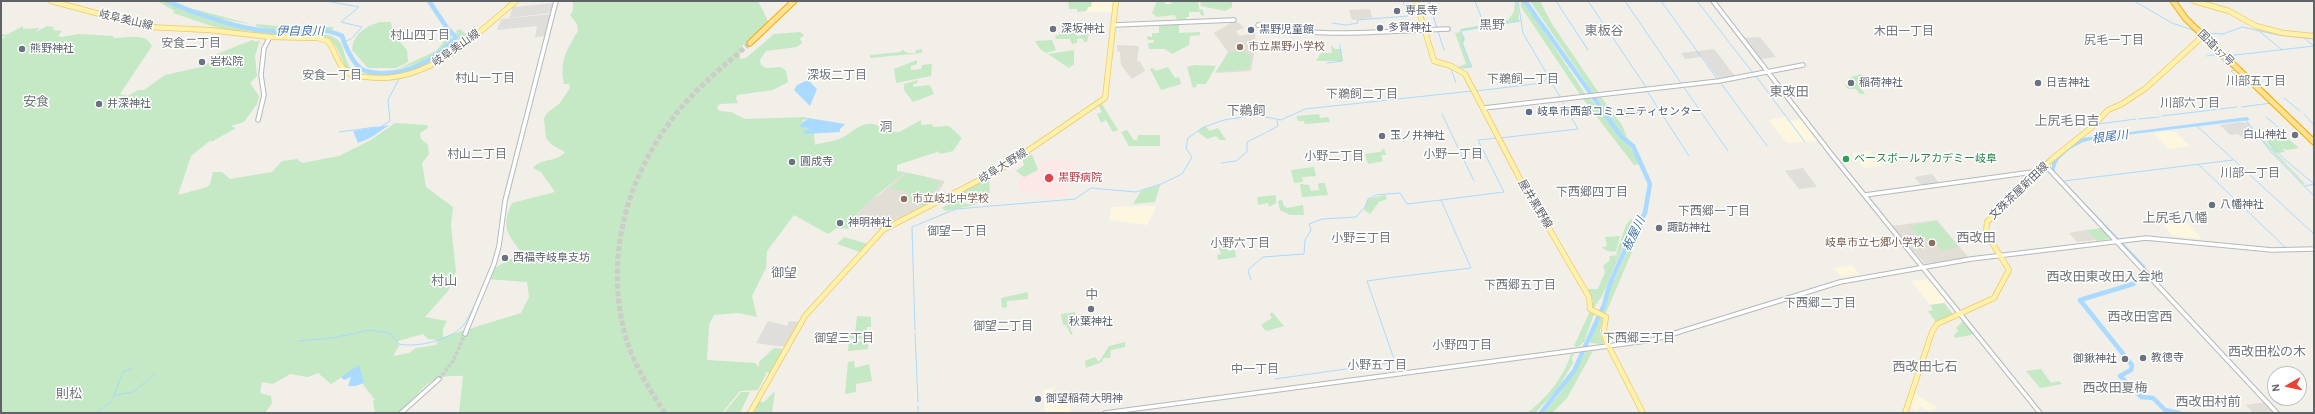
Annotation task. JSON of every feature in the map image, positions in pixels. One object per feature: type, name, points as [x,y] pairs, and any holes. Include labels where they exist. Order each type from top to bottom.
[{"type":"highway","points":[[750,44],[793,1]]},
{"type":"highway","points":[[774,20],[799,1]]},
{"type":"highway","name":"国道157号","points":[[2173,1],[2201,33],[2314,142]]},
{"type":"main road","name":"岐阜美山線","points":[[51,1],[149,27],[220,31],[270,37],[323,39],[331,45],[345,71],[350,75],[371,79],[393,79],[424,70],[439,62],[471,39],[516,1]]},
{"type":"main road","name":"岐阜大野線","points":[[750,413],[784,348],[805,317],[884,230],[1001,169],[1105,98],[1116,1]]},
{"type":"main road","name":"屋井黒野線","points":[[1416,1],[1434,61],[1460,70],[1484,108],[1519,177],[1589,297],[1591,310],[1606,316],[1607,318],[1604,330],[1609,346],[1643,413]]},
{"type":"main road","points":[[2194,1],[2229,11],[2256,26],[2283,33],[2314,36]]},
{"type":"main road","name":"文殊茶屋新田線","points":[[1905,413],[1932,332],[1938,324],[1994,298],[2010,270],[1986,234],[1987,222],[2041,170],[2108,110],[2122,104],[2146,88],[2201,33]]},
{"type":"street","points":[[466,334],[494,264],[499,246],[505,201],[556,1]]},
{"type":"street","points":[[1713,1],[1922,267],[2040,413]]},
{"type":"street","points":[[1114,25],[1220,19],[1234,20]]},
{"type":"street","points":[[1258,25],[1289,32],[1315,34],[1448,29]]},
{"type":"street","points":[[258,120],[264,95],[261,75],[264,48],[270,37]]},
{"type":"street","points":[[1484,108],[1719,81],[1803,65]]},
{"type":"street","points":[[2046,166],[2277,413]]},
{"type":"street","points":[[1865,195],[2041,170]]},
{"type":"street","points":[[1105,413],[1653,340],[1684,332],[1840,282],[2000,255],[2146,238],[2174,239],[2274,249],[2314,249]]},
{"type":"street","points":[[401,413],[439,379]]},
{"type":"shaded area","points":[[1092,1],[1114,1],[1113,12],[1086,12]]},
{"type":"shaded area","points":[[554,3],[550,13],[509,18],[513,7]]},
{"type":"shaded area","points":[[1370,9],[1372,18],[1352,20],[1349,10]]},
{"type":"shaded area","points":[[552,14],[545,36],[535,37],[537,26],[497,30],[501,19]]},
{"type":"shaded area","name":"市立黒野小学校","points":[[1234,21],[1239,23],[1244,28],[1236,31],[1239,36],[1255,33],[1255,49],[1251,71],[1215,73],[1228,52],[1214,33]]},
{"type":"shaded area","points":[[1760,37],[1776,57],[1761,59],[1744,38]]},
{"type":"shaded area","points":[[1117,45],[1139,46],[1137,62],[1140,61],[1145,71],[1132,79],[1121,65],[1120,52],[1117,51]]},
{"type":"shaded area","points":[[1714,49],[1735,76],[1718,78],[1702,57],[1685,59],[1681,53]]},
{"type":"shaded area","points":[[1636,107],[1642,115],[1624,117],[1619,109]]},
{"type":"shaded area","points":[[1786,116],[1789,121],[1802,119],[1819,141],[1787,143],[1769,120]]},
{"type":"shaded area","points":[[2240,122],[2248,123],[2259,138],[2244,139],[2238,134],[2230,135],[2220,125]]},
{"type":"shaded area","points":[[2174,131],[2190,146],[2169,149],[2153,133]]},
{"type":"shaded area","points":[[1870,151],[1882,166],[1864,168],[1852,153]]},
{"type":"shaded area","name":"黒野病院","points":[[1049,160],[1073,161],[1077,171],[1075,181],[1069,182],[1067,190],[1068,197],[1048,198],[1035,192],[1021,193],[1019,180],[1040,169],[1038,162],[1047,163]]},
{"type":"shaded area","points":[[1803,168],[1817,187],[1799,189],[1785,171]]},
{"type":"shaded area","name":"市立岐北中学校","points":[[905,172],[945,181],[931,204],[886,224],[881,230],[851,224],[866,203],[880,194]]},
{"type":"shaded area","points":[[1932,174],[1940,184],[1922,186],[1914,177]]},
{"type":"shaded area","points":[[1155,206],[1154,212],[1147,225],[1109,220],[1111,207]]},
{"type":"shaded area","name":"岐阜市立七郷小学校","points":[[1937,220],[1969,258],[1925,264],[1892,226]]},
{"type":"shaded area","points":[[2186,222],[2202,239],[2173,236],[2163,225]]},
{"type":"shaded area","points":[[2086,230],[2096,240],[2077,242],[2069,233]]},
{"type":"shaded area","points":[[1852,265],[1859,274],[1841,277],[1834,268]]},
{"type":"shaded area","points":[[1929,279],[1948,300],[1943,301],[1944,303],[1930,305],[1911,281]]},
{"type":"shaded area","points":[[768,321],[787,326],[789,321],[800,322],[785,347],[756,343]]},
{"type":"shaded area","points":[[1054,387],[1055,400],[1069,399],[1071,413],[1045,413],[1043,390]]},
{"type":"shaded area","points":[[1914,393],[1937,408],[1930,411],[1920,406],[1918,411],[1909,406]]},
{"type":"shaded area","points":[[2265,402],[2267,406],[2275,413],[2253,413],[2246,405]]},
{"type":"green space","points":[[157,1],[163,1],[212,21],[250,30],[246,33],[215,27],[173,13],[175,11]]},
{"type":"green space","points":[[573,1],[758,1],[769,23],[740,48],[740,59],[746,58],[774,34],[800,32],[804,35],[800,39],[802,43],[797,47],[766,51],[760,60],[761,65],[766,68],[781,67],[786,71],[788,82],[773,90],[737,95],[736,99],[738,103],[720,104],[717,107],[719,111],[731,112],[745,119],[808,118],[802,121],[809,133],[814,133],[815,145],[844,137],[863,125],[873,124],[879,126],[879,130],[899,132],[921,120],[921,125],[932,124],[933,127],[949,126],[962,138],[953,151],[941,154],[935,150],[937,152],[897,165],[897,171],[905,172],[873,198],[858,213],[849,229],[837,228],[828,234],[794,215],[767,251],[766,268],[752,296],[757,317],[738,313],[714,315],[709,325],[707,360],[755,363],[759,367],[759,362],[774,348],[783,349],[770,373],[764,372],[766,374],[758,390],[740,391],[722,413],[459,413],[463,376],[450,376],[439,378],[425,386],[407,406],[398,413],[375,413],[373,401],[375,400],[364,386],[359,366],[331,384],[318,373],[308,377],[290,374],[273,384],[262,382],[260,393],[271,396],[272,403],[265,413],[1,413],[1,39],[5,38],[5,35],[1,38],[1,34],[6,35],[23,26],[23,29],[39,28],[36,32],[47,26],[54,27],[53,30],[62,31],[58,36],[61,37],[79,34],[114,36],[113,38],[141,37],[152,46],[120,94],[128,96],[138,90],[144,90],[165,75],[201,67],[214,60],[217,54],[252,40],[256,42],[260,40],[255,56],[257,76],[250,83],[259,96],[257,104],[244,122],[231,126],[236,128],[211,142],[211,140],[191,156],[178,195],[207,187],[210,184],[213,172],[222,172],[230,179],[272,172],[282,161],[297,159],[302,163],[339,156],[371,140],[395,123],[427,125],[428,128],[420,133],[421,139],[428,145],[429,154],[422,163],[426,187],[453,207],[451,226],[456,271],[448,291],[425,317],[447,321],[443,329],[443,337],[521,313],[529,297],[527,282],[487,279],[487,272],[522,253],[507,230],[507,218],[512,203],[555,192],[541,172],[533,168],[540,163],[562,155],[565,152],[552,145],[546,138],[544,118],[547,113],[560,103],[570,88],[569,84],[564,84],[563,62],[567,50],[578,31],[577,24],[570,15],[573,11]],"holes":[[[423,334],[428,339],[438,340],[436,345],[416,348],[409,353],[393,356],[399,346],[398,341]]]},
{"type":"green space","points":[[1068,1],[1092,1],[1091,7],[1088,7],[1086,11],[1077,12],[1077,9],[1069,9]]},
{"type":"green space","points":[[1157,1],[1165,1],[1165,4],[1171,4],[1172,2],[1198,1],[1199,9],[1203,10],[1204,16],[1201,15],[1200,12],[1189,12],[1189,17],[1186,17],[1186,20],[1177,20],[1175,15],[1157,17],[1152,13]]},
{"type":"green space","points":[[1200,1],[1232,1],[1232,7],[1225,11],[1201,6]]},
{"type":"green space","points":[[1515,1],[1518,1],[1519,21],[1462,31],[1460,29],[1508,20],[1514,12]]},
{"type":"green space","points":[[1521,1],[1524,1],[1586,95],[1581,96],[1521,7]]},
{"type":"green space","points":[[1530,1],[1540,1],[1552,24],[1599,93],[1594,94]]},
{"type":"green space","points":[[194,9],[254,25],[201,15]]},
{"type":"green space","points":[[380,22],[391,22],[393,34],[407,50],[408,62],[396,68],[368,68],[352,50],[355,39],[365,28]]},
{"type":"green space","points":[[1179,23],[1179,33],[1200,32],[1200,35],[1190,36],[1189,45],[1172,54],[1165,49],[1149,49],[1148,43],[1153,43],[1154,40],[1148,40],[1147,36],[1152,37],[1152,33],[1159,33],[1159,24]]},
{"type":"green space","points":[[257,24],[286,27],[334,27],[332,30],[270,30],[255,26]]},
{"type":"green space","points":[[444,27],[451,33],[451,42],[448,46],[424,62],[397,69],[436,51],[446,39],[437,31]]},
{"type":"green space","points":[[460,29],[467,35],[467,39],[436,62],[412,72],[380,77],[359,75],[349,72],[336,47],[330,40],[324,37],[250,32],[252,30],[311,33],[332,36],[338,40],[342,46],[347,62],[352,70],[364,73],[379,74],[411,70],[440,57],[451,48],[458,38],[456,31]]},
{"type":"green space","points":[[1074,30],[1077,36],[1089,34],[1087,42],[1084,42],[1082,38],[1077,39],[1077,43],[1072,44],[1070,39],[1056,39],[1055,36]]},
{"type":"green space","points":[[1461,32],[1465,39],[1463,43],[1471,67],[1458,67],[1466,64],[1455,33]]},
{"type":"green space","points":[[1052,40],[1056,50],[1046,53],[1040,49],[1035,41]]},
{"type":"green space","points":[[1331,45],[1335,49],[1341,49],[1343,61],[1316,61],[1321,53],[1332,53]]},
{"type":"green space","points":[[922,49],[922,53],[870,58],[870,55],[901,52],[902,50],[908,53],[915,53],[916,50]]},
{"type":"green space","points":[[1074,50],[1074,64],[1069,68],[1048,54]]},
{"type":"green space","points":[[1229,52],[1244,52],[1251,56],[1249,69],[1216,72]]},
{"type":"green space","points":[[917,60],[917,64],[911,66],[911,70],[921,69],[922,65],[932,64],[931,76],[896,83],[894,69]]},
{"type":"green space","points":[[1195,65],[1216,66],[1206,84],[1197,84],[1196,87],[1193,88],[1187,67]]},
{"type":"green space","points":[[1168,67],[1175,78],[1179,77],[1181,84],[1161,90],[1150,69],[1153,68],[1156,71]]},
{"type":"green space","name":"稲荷神社","points":[[1861,74],[1867,80],[1857,82],[1865,94],[1860,94],[1856,89],[1848,89],[1845,85],[1853,83],[1849,78]]},
{"type":"green space","points":[[918,80],[917,83],[913,84],[913,87],[930,85],[934,94],[913,102],[904,90],[904,84]]},
{"type":"green space","points":[[1601,97],[1622,125],[1627,137],[1623,135],[1597,98]]},
{"type":"green space","points":[[1590,98],[1630,147],[1641,164],[1634,165],[1583,99]]},
{"type":"green space","points":[[1102,104],[1118,130],[1113,132],[1106,120],[1101,123],[1097,114],[1102,112],[1098,105]]},
{"type":"green space","points":[[1319,114],[1320,118],[1328,117],[1330,122],[1305,124],[1304,121],[1298,121],[1296,116]]},
{"type":"green space","points":[[1205,126],[1210,131],[1218,128],[1226,140],[1220,140],[1216,136],[1207,139],[1197,131]]},
{"type":"green space","points":[[1127,130],[1134,140],[1137,140],[1138,135],[1160,135],[1160,146],[1129,146],[1121,132]]},
{"type":"green space","points":[[2283,134],[2299,148],[2286,150],[2282,148],[2285,152],[2276,153],[2305,184],[2303,184],[2260,139],[2263,139],[2274,151],[2264,137]]},
{"type":"green space","points":[[1384,148],[1386,155],[1381,155],[1383,161],[1368,164],[1365,154],[1380,152]]},
{"type":"green space","points":[[1032,154],[1038,170],[1024,177],[1016,171],[1024,165],[1022,159]]},
{"type":"green space","points":[[1314,167],[1316,176],[1302,177],[1303,182],[1294,183],[1291,170]]},
{"type":"green space","points":[[906,173],[923,176],[940,182],[927,204],[921,206],[917,202],[906,201],[909,194],[907,191],[890,189]]},
{"type":"green space","points":[[989,177],[990,193],[979,199],[978,203],[967,202],[963,192]]},
{"type":"green space","points":[[1319,183],[1325,183],[1328,195],[1302,197],[1300,184],[1309,185],[1311,191],[1319,190]]},
{"type":"green space","points":[[1160,185],[1155,202],[1133,204],[1141,191]]},
{"type":"green space","points":[[1276,195],[1276,203],[1269,207],[1268,203],[1258,205],[1257,197]]},
{"type":"green space","points":[[1385,195],[1387,199],[1379,202],[1370,214],[1364,210],[1368,199]]},
{"type":"green space","points":[[960,197],[960,200],[966,204],[979,204],[946,211],[942,208]]},
{"type":"green space","points":[[1282,200],[1284,206],[1287,208],[1303,205],[1304,215],[1290,215],[1280,210],[1278,201]]},
{"type":"green space","points":[[1631,219],[1634,221],[1602,296],[1592,310],[1589,305],[1594,300],[1592,300],[1586,289],[1598,289],[1605,272],[1603,266],[1610,260],[1609,256],[1619,255],[1616,254],[1626,225]]},
{"type":"green space","points":[[1934,221],[1938,223],[1958,247],[1941,250],[1934,240],[1923,242],[1910,226]]},
{"type":"green space","points":[[1642,224],[1643,226],[1605,315],[1603,314],[1607,303],[1606,293],[1616,277],[1636,230]]},
{"type":"green space","points":[[2102,228],[2110,239],[2097,241],[2086,230]]},
{"type":"green space","points":[[1620,236],[1616,251],[1608,251],[1602,247],[1607,246],[1605,237]]},
{"type":"green space","points":[[844,237],[868,244],[860,252],[837,244]]},
{"type":"green space","points":[[1226,246],[1228,251],[1235,250],[1236,257],[1218,260],[1217,255],[1221,254],[1219,248]]},
{"type":"green space","points":[[1028,292],[1028,299],[1007,301],[1007,307],[1002,308],[1001,298]]},
{"type":"green space","points":[[1944,303],[1953,314],[1936,322],[1928,311],[1933,310],[1930,305]]},
{"type":"green space","points":[[1590,311],[1594,314],[1584,342],[1578,347],[1574,346]]},
{"type":"green space","points":[[1075,312],[1078,325],[1070,329],[1073,334],[1071,335],[1066,325],[1063,325],[1061,314]]},
{"type":"green space","points":[[1272,312],[1284,326],[1266,331],[1261,325],[1272,318],[1270,314]]},
{"type":"green space","points":[[857,316],[871,317],[871,327],[867,327],[865,339],[849,338],[849,333],[855,333]]},
{"type":"green space","points":[[1601,316],[1603,318],[1600,331],[1603,342],[1602,344],[1590,343],[1594,324],[1600,320]]},
{"type":"green space","points":[[1964,320],[1976,334],[1955,338],[1954,335],[1958,331],[1956,328]]},
{"type":"green space","points":[[868,341],[868,349],[848,351],[849,342]]},
{"type":"green space","points":[[1125,342],[1125,347],[1111,350],[1110,358],[1103,358],[1102,362],[1086,368],[1085,361],[1095,357],[1099,362],[1109,346]]},
{"type":"green space","points":[[1593,351],[1567,398],[1552,413],[1544,413],[1562,391],[1586,352]]},
{"type":"green space","points":[[1571,354],[1574,354],[1572,358],[1573,363],[1557,390],[1535,413],[1527,413],[1554,387],[1564,371]]},
{"type":"green space","points":[[854,361],[855,368],[869,364],[872,381],[856,384],[856,392],[845,394],[848,362]]},
{"type":"green space","points":[[2041,369],[2051,383],[2059,381],[2062,384],[2040,388],[2026,371]]},
{"type":"green space","points":[[775,391],[772,412],[751,413],[758,401],[764,402]]},
{"type":"green space","points":[[741,392],[750,392],[740,413],[724,413]]},
{"type":"water","points":[[808,80],[817,89],[810,106],[794,90],[797,85]]},
{"type":"water","points":[[2247,117],[2250,120],[2100,138],[2080,144],[2069,150],[2057,162],[2055,172],[2146,267],[2144,267],[2052,170],[2052,163],[2082,138]]},
{"type":"water","points":[[808,118],[845,124],[840,129],[840,132],[806,134],[803,133],[808,128],[800,127],[800,125]]},
{"type":"water","points":[[389,125],[372,137],[358,143],[353,131]]},
{"type":"water","points":[[359,365],[364,383],[355,386],[348,386],[351,377],[344,380],[341,377]]},
{"type":"waterway","name":"伊自良川","points":[[167,1],[216,20],[241,27],[276,32],[314,30],[333,32],[342,36],[349,53],[360,68],[366,71],[378,73],[389,73],[411,69],[440,53],[456,37],[447,28],[429,1]]},
{"type":"waterway","points":[[326,1],[359,7],[341,22],[362,27],[351,39],[343,42]]},
{"type":"waterway","points":[[1332,23],[1346,25],[1358,23],[1357,20],[1408,16],[1403,1]]},
{"type":"waterway","points":[[1429,1],[1437,28]]},
{"type":"waterway","points":[[1475,1],[1483,22]]},
{"type":"waterway","points":[[1476,91],[1543,83],[1548,76],[1523,33],[1518,1]]},
{"type":"waterway","name":"板屋川","points":[[1525,1],[1621,136],[1633,146],[1650,184],[1645,213],[1631,236],[1609,286],[1604,305],[1574,371],[1541,413]]},
{"type":"waterway","points":[[1556,1],[1588,50]]},
{"type":"waterway","points":[[1588,1],[1646,87]]},
{"type":"waterway","points":[[1625,1],[1681,83]]},
{"type":"waterway","points":[[1661,1],[1718,80]]},
{"type":"waterway","points":[[1697,1],[1753,73]]},
{"type":"waterway","points":[[2125,1],[2134,1],[2172,23],[2195,31]]},
{"type":"waterway","points":[[1459,68],[1472,67],[1462,43],[1464,38],[1460,31],[1520,21]]},
{"type":"waterway","points":[[2204,33],[2223,34],[2242,27],[2259,31]]},
{"type":"waterway","points":[[1438,31],[1444,50]]},
{"type":"waterway","points":[[2259,31],[2278,35],[2314,39]]},
{"type":"waterway","points":[[2259,31],[2282,50]]},
{"type":"waterway","points":[[2282,50],[2314,46],[2304,38]]},
{"type":"waterway","points":[[1327,63],[1342,61],[1340,45]]},
{"type":"waterway","points":[[2227,56],[2282,50]]},
{"type":"waterway","points":[[2207,56],[2220,54]]},
{"type":"waterway","points":[[2216,55],[2235,70],[2231,71],[2248,87]]},
{"type":"waterway","points":[[1451,69],[1456,83]]},
{"type":"waterway","points":[[1755,75],[1805,142]]},
{"type":"waterway","points":[[1548,77],[1561,98]]},
{"type":"waterway","points":[[382,126],[390,121],[388,100],[399,79]]},
{"type":"waterway","points":[[1720,82],[1767,146]]},
{"type":"waterway","points":[[1683,86],[1728,151]]},
{"type":"waterway","points":[[915,330],[912,227],[956,209],[1075,199],[1091,188],[1136,192],[1161,184],[1182,174],[1192,157],[1186,148],[1188,138],[1204,127],[1224,120],[1256,115],[1281,120],[1305,109],[1472,91]]},
{"type":"waterway","points":[[1647,91],[1689,156]]},
{"type":"waterway","points":[[2284,98],[2300,111]]},
{"type":"waterway","points":[[1500,138],[1578,129],[1562,101]]},
{"type":"waterway","points":[[2242,107],[2271,103]]},
{"type":"waterway","points":[[2162,116],[2237,107]]},
{"type":"waterway","points":[[1442,114],[1474,181]]},
{"type":"waterway","points":[[2304,114],[2314,125]]},
{"type":"waterway","points":[[2139,119],[2159,117]]},
{"type":"waterway","points":[[2266,117],[2283,131]]},
{"type":"waterway","points":[[2098,124],[2136,119]]},
{"type":"waterway","points":[[1267,132],[1278,126],[1277,120]]},
{"type":"waterway","points":[[2246,120],[2271,152],[2314,196]]},
{"type":"waterway","points":[[2197,126],[2314,234]]},
{"type":"waterway","points":[[339,132],[376,127]]},
{"type":"waterway","points":[[1221,163],[1236,161],[1247,152],[1247,142],[1265,133]]},
{"type":"waterway","points":[[2280,133],[2263,136],[2283,158],[2314,184],[2305,186]]},
{"type":"waterway","points":[[1441,200],[1504,192],[1478,140],[1497,138]]},
{"type":"waterway","points":[[2064,181],[2233,160]]},
{"type":"waterway","points":[[2199,165],[2286,248]]},
{"type":"waterway","points":[[1251,280],[1248,270],[1263,257],[1304,254],[1305,240],[1311,230],[1309,224],[1322,219],[1356,217],[1365,207],[1368,199],[1376,195],[1400,193],[1407,204],[1441,200]]},
{"type":"waterway","points":[[1396,277],[1471,268],[1441,200]]},
{"type":"waterway","name":"根尾川","points":[[2144,275],[2133,284],[2080,300],[2132,365],[2131,370],[2120,376],[2141,397],[2153,398],[2165,410],[2179,413]]},
{"type":"waterway","points":[[1275,379],[1395,362],[1367,281],[1395,277]]},
{"type":"waterway","points":[[299,341],[332,338],[370,330],[390,333],[399,344],[423,344],[441,339],[456,332],[462,327],[476,302]]},
{"type":"waterway","points":[[915,333],[918,402]]},
{"type":"waterway","points":[[113,398],[123,372],[133,368]]},
{"type":"waterway","points":[[115,395],[133,392],[155,374]]},
{"type":"waterway","points":[[96,413],[111,402]]},
{"type":"waterway","points":[[918,406],[918,413]]},
{"type":"tunnel","points":[[665,413],[648,387],[630,351],[620,310],[617,280],[619,249],[624,219],[633,189],[661,134],[680,109],[696,92],[750,43]]},
{"type":"tunnel","points":[[439,379],[453,361],[465,334]]},
{"type":"place","name":"専長寺","points":[[1397,11]]},
{"type":"place","name":"多賀神社","points":[[1380,28]]},
{"type":"place","name":"深坂神社","points":[[1053,29]]},
{"type":"place","name":"黒野児童館","points":[[1251,30]]},
{"type":"place","name":"市立黒野小学校","points":[[1240,47]]},
{"type":"place","name":"熊野神社","points":[[22,49]]},
{"type":"place","name":"岩松院","points":[[202,62]]},
{"type":"place","name":"稲荷神社","points":[[1851,83]]},
{"type":"place","name":"日吉神社","points":[[2038,83]]},
{"type":"place","name":"井深神社","points":[[99,104]]},
{"type":"place","name":"岐阜市西部コミュニティセンター","points":[[1529,112]]},
{"type":"place","name":"白山神社","points":[[2295,135]]},
{"type":"place","name":"玉ノ井神社","points":[[1382,136]]},
{"type":"place","name":"ベースボールアカデミー岐阜","points":[[1846,159]]},
{"type":"place","name":"圓成寺","points":[[792,162]]},
{"type":"place","name":"黒野病院","points":[[1049,178]]},
{"type":"place","name":"市立岐北中学校","points":[[904,199]]},
{"type":"place","name":"八幡神社","points":[[2212,205]]},
{"type":"place","name":"神明神社","points":[[840,223]]},
{"type":"place","name":"諏訪神社","points":[[1659,228]]},
{"type":"place","name":"岐阜市立七郷小学校","points":[[1932,243]]},
{"type":"place","name":"西福寺岐阜支坊","points":[[505,258]]},
{"type":"place","name":"秋葉神社","points":[[1091,309]]},
{"type":"place","name":"教徳寺","points":[[2143,358]]},
{"type":"place","name":"御鍬神社","points":[[2125,359]]},
{"type":"place","name":"御望稲荷大明神","points":[[1038,399]]},
{"type":"district","name":"黒野","points":[[1492,25]]},
{"type":"district","name":"東板谷","points":[[1604,31]]},
{"type":"district","name":"木田一丁目","points":[[1904,31]]},
{"type":"district","name":"村山四丁目","points":[[420,35]]},
{"type":"district","name":"尻毛一丁目","points":[[2114,40]]},
{"type":"district","name":"安食二丁目","points":[[191,43]]},
{"type":"district","name":"安食一丁目","points":[[332,75]]},
{"type":"district","name":"深坂二丁目","points":[[837,75]]},
{"type":"district","name":"村山一丁目","points":[[485,78]]},
{"type":"district","name":"下鵜飼一丁目","points":[[1523,79]]},
{"type":"district","name":"川部五丁目","points":[[2256,81]]},
{"type":"district","name":"東改田","points":[[1789,92]]},
{"type":"district","name":"下鵜飼二丁目","points":[[1362,94]]},
{"type":"district","name":"安食","points":[[36,102]]},
{"type":"district","name":"川部六丁目","points":[[2190,103]]},
{"type":"district","name":"下鵜飼","points":[[1246,111]]},
{"type":"district","name":"上尻毛日吉","points":[[2067,121]]},
{"type":"district","name":"洞","points":[[886,127]]},
{"type":"district","name":"村山二丁目","points":[[477,154]]},
{"type":"district","name":"小野一丁目","points":[[1453,154]]},
{"type":"district","name":"小野二丁目","points":[[1334,156]]},
{"type":"district","name":"川部一丁目","points":[[2250,173]]},
{"type":"district","name":"下西郷四丁目","points":[[1592,192]]},
{"type":"district","name":"下西郷一丁目","points":[[1714,211]]},
{"type":"district","name":"上尻毛八幡","points":[[2175,218]]},
{"type":"district","name":"御望一丁目","points":[[957,231]]},
{"type":"district","name":"小野三丁目","points":[[1361,238]]},
{"type":"district","name":"西改田","points":[[1976,238]]},
{"type":"district","name":"小野六丁目","points":[[1240,243]]},
{"type":"district","name":"御望","points":[[784,273]]},
{"type":"district","name":"西改田東改田入会地","points":[[2105,277]]},
{"type":"district","name":"村山","points":[[444,281]]},
{"type":"district","name":"下西郷五丁目","points":[[1520,285]]},
{"type":"district","name":"中","points":[[1092,295]]},
{"type":"district","name":"下西郷二丁目","points":[[1820,303]]},
{"type":"district","name":"西改田宮西","points":[[2140,317]]},
{"type":"district","name":"御望二丁目","points":[[1003,326]]},
{"type":"district","name":"御望三丁目","points":[[844,338]]},
{"type":"district","name":"下西郷三丁目","points":[[1639,338]]},
{"type":"district","name":"小野四丁目","points":[[1462,345]]},
{"type":"district","name":"西改田松の木","points":[[2267,352]]},
{"type":"district","name":"小野五丁目","points":[[1377,365]]},
{"type":"district","name":"西改田七石","points":[[1925,367]]},
{"type":"district","name":"中一丁目","points":[[1255,369]]},
{"type":"district","name":"西改田夏梅","points":[[2115,388]]},
{"type":"district","name":"則松","points":[[69,394]]},
{"type":"district","name":"西改田村前","points":[[2208,402]]}]
